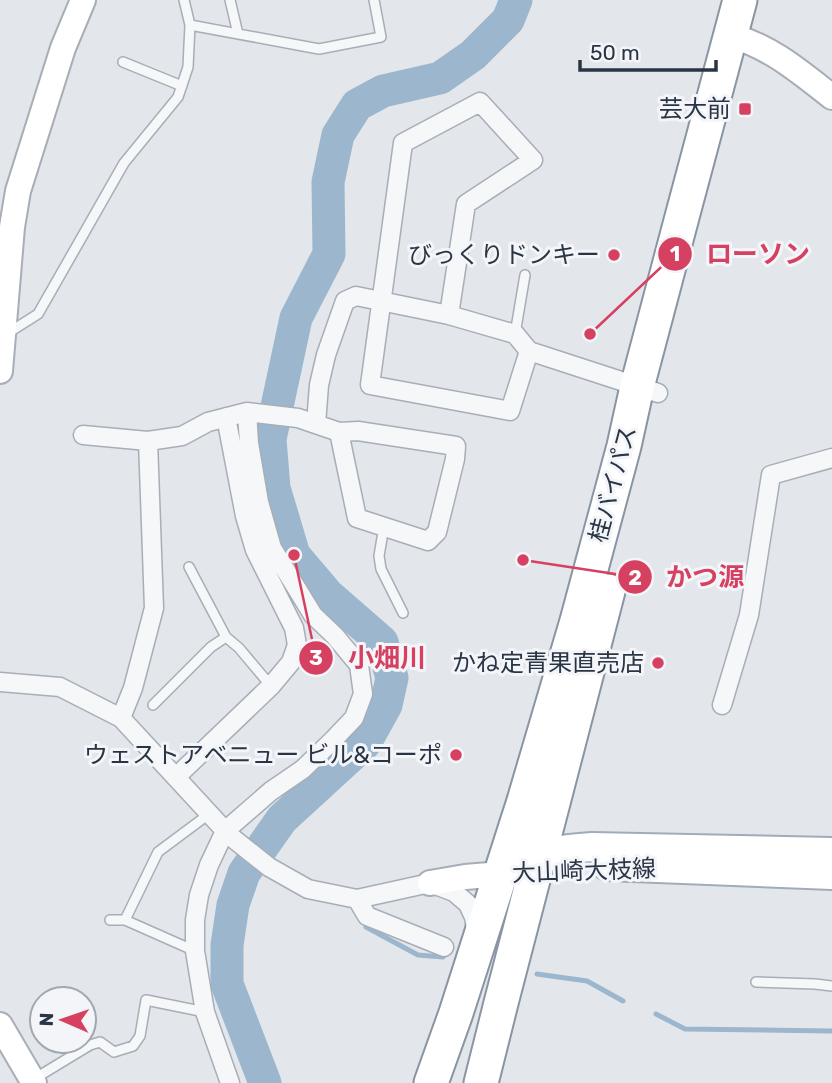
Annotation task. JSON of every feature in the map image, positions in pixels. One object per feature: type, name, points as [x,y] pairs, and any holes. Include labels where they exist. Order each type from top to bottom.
[{"type":"highway","name":"桂バイパス","points":[[740,0],[741,39]]},
{"type":"highway","name":"桂バイパス","points":[[481,1083],[477,1012],[478,944],[525,868],[741,39],[763,0]]},
{"type":"highway","name":"桂バイパス","points":[[525,868],[524,801],[577,621],[624,446],[648,390]]},
{"type":"highway","points":[[460,1083],[477,1012],[525,868]]},
{"type":"highway","name":"桂バイパス","points":[[431,1083],[477,1012]]},
{"type":"highway","points":[[439,1083],[477,1012]]},
{"type":"highway","points":[[445,1083],[477,1012]]},
{"type":"highway","points":[[477,1012],[494,1083]]},
{"type":"main road","points":[[0,371],[12,227],[18,191],[63,48],[83,0]]},
{"type":"main road","points":[[741,39],[781,58],[832,97]]},
{"type":"main road","name":"大山崎大枝線","points":[[525,868],[554,850],[592,847],[832,852]]},
{"type":"main road","name":"大山崎大枝線","points":[[525,868],[591,865],[832,875]]},
{"type":"main road","points":[[430,883],[525,868]]},
{"type":"main road","points":[[0,1025],[33,1082]]},
{"type":"street","points":[[449,315],[466,204],[533,160],[480,102],[403,143],[370,385],[510,411],[529,351]]},
{"type":"street","points":[[316,424],[319,385],[326,355],[345,301],[356,296],[449,315],[515,334],[529,351],[648,390]]},
{"type":"street","points":[[230,1083],[205,1012],[195,951],[195,920],[209,864],[228,833],[271,791],[303,769],[354,718],[363,694],[359,665],[313,615],[272,548],[259,502],[249,443],[251,413]]},
{"type":"street","points":[[83,435],[148,441],[182,436],[208,422],[251,413],[298,418],[339,432],[358,431],[456,446],[437,532],[428,541],[357,518],[339,432]]},
{"type":"street","points":[[176,777],[271,686],[291,662],[298,645],[294,628],[255,550],[245,516],[226,417]]},
{"type":"street","points":[[121,718],[133,688],[154,608],[148,441]]},
{"type":"street","points":[[722,705],[749,615],[771,475],[832,458]]},
{"type":"street","points":[[0,682],[60,687],[121,718],[228,833],[269,867],[308,889],[357,899],[430,883],[454,892],[468,904],[474,917],[478,944]]},
{"type":"street","points":[[357,899],[367,916],[443,947]]},
{"type":"lane","points":[[4,336],[38,314],[124,163],[178,97],[188,66],[190,25],[184,0]]},
{"type":"lane","points":[[230,0],[238,34]]},
{"type":"lane","points":[[190,25],[319,49],[382,37],[374,0]]},
{"type":"lane","points":[[123,62],[182,86]]},
{"type":"lane","points":[[515,334],[525,275]]},
{"type":"lane","points":[[384,526],[379,556],[381,569],[403,613]]},
{"type":"lane","points":[[189,567],[226,637],[239,648],[271,686]]},
{"type":"lane","points":[[153,705],[211,648],[226,637]]},
{"type":"lane","points":[[125,920],[158,852],[209,814]]},
{"type":"lane","points":[[110,920],[125,920],[195,951]]},
{"type":"lane","points":[[756,982],[832,986]]},
{"type":"lane","points":[[33,1082],[90,1045],[100,1042],[114,1052],[133,1046],[140,1036],[146,1000],[205,1012]]},
{"type":"waterway","points":[[265,1083],[227,984],[227,945],[233,905],[244,873],[282,819],[365,743],[386,705],[392,678],[382,642],[328,595],[294,555],[274,488],[270,439],[296,318],[329,254],[328,182],[338,135],[357,105],[383,91],[440,78],[473,55],[508,20],[516,0]]},
{"type":"waterway","points":[[366,927],[418,955],[443,957]]},
{"type":"waterway","points":[[537,974],[587,981],[623,1001]]},
{"type":"waterway","points":[[656,1014],[685,1029],[832,1031]]},
{"type":"place","name":"芸大前","points":[[745,109]]},
{"type":"place","name":"びっくりドンキー","points":[[614,255]]},
{"type":"place","name":"ローソン","points":[[590,334]]},
{"type":"place","name":"小畑川","points":[[294,555]]},
{"type":"place","name":"かつ源","points":[[523,560]]},
{"type":"place","name":"かね定青果直売店","points":[[658,663]]},
{"type":"place","name":"ウェストアベニュー ビル&コーポ","points":[[456,755]]}]
